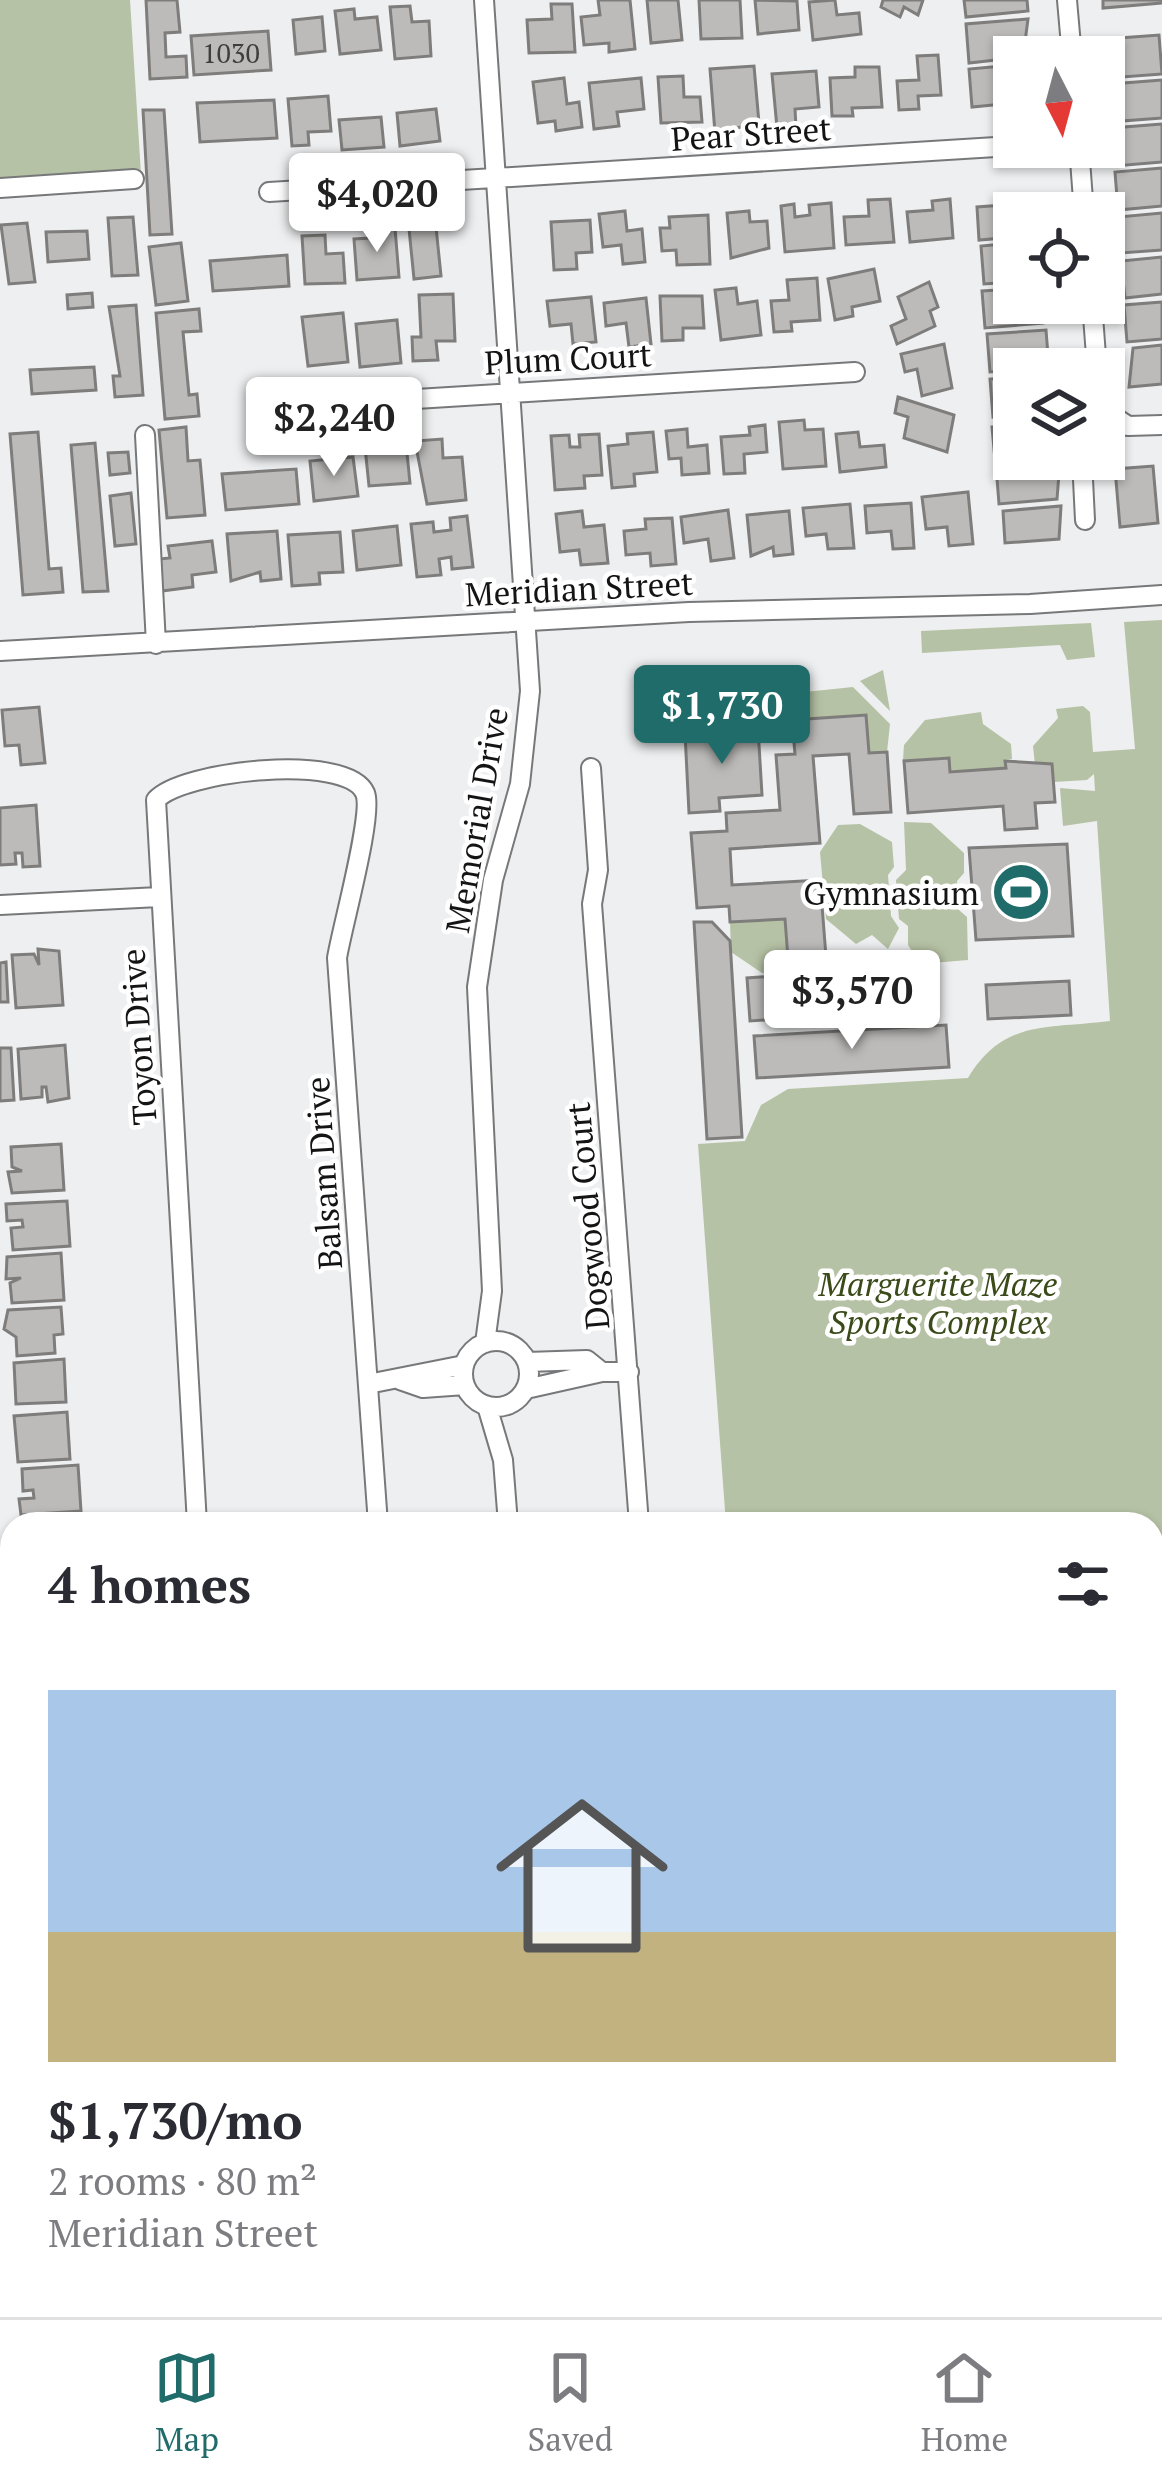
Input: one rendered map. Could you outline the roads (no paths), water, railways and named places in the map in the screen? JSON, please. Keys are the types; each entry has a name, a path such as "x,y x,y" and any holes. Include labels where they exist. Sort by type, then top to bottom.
{"street":[{"name":"Memorial Drive","path":"484,0 529,621 530,691 520,784 494,880 477,987 492,1291"},
{"path":"1067,0 1070,36"},
{"name":"Pear Street","path":"269,192 993,147"},
{"path":"0,188 134,179"},
{"name":"Plum Court","path":"285,407 855,372"},
{"path":"1125,425 1162,424"},
{"path":"145,435 155,644"},
{"path":"1083,480 1085,520"},
{"name":"Meridian Street","path":"0,651 529,621 1162,595"},
{"name":"Dogwood Court","path":"591,768 598,870 592,904 638,1512"},
{"name":"Toyon Drive","path":"196,1512 156,800 189,779 325,769 352,777 366,794 369,821"},
{"name":"Balsam Drive","path":"369,821 351,876 337,958 377,1512"},
{"path":"0,904 159,897"},
{"path":"368,1384 464,1365 485,1343 492,1291"},
{"path":"492,1291 512,1345 526,1362 526,1389"},
{"path":"485,1343 512,1345"},
{"path":"526,1362 587,1360 602,1372"},
{"path":"464,1365 465,1385 487,1406 503,1460"},
{"path":"487,1406 509,1404 526,1389 602,1372 629,1372"},
{"path":"395,1378 423,1388 465,1385"},
{"path":"507,1512 503,1460 509,1404"}],"place":[{"name":"Gymnasium","path":"1021,892"}],"park label":[{"name":"Marguerite Maze Sports Complex","path":"938,1302"}]}
